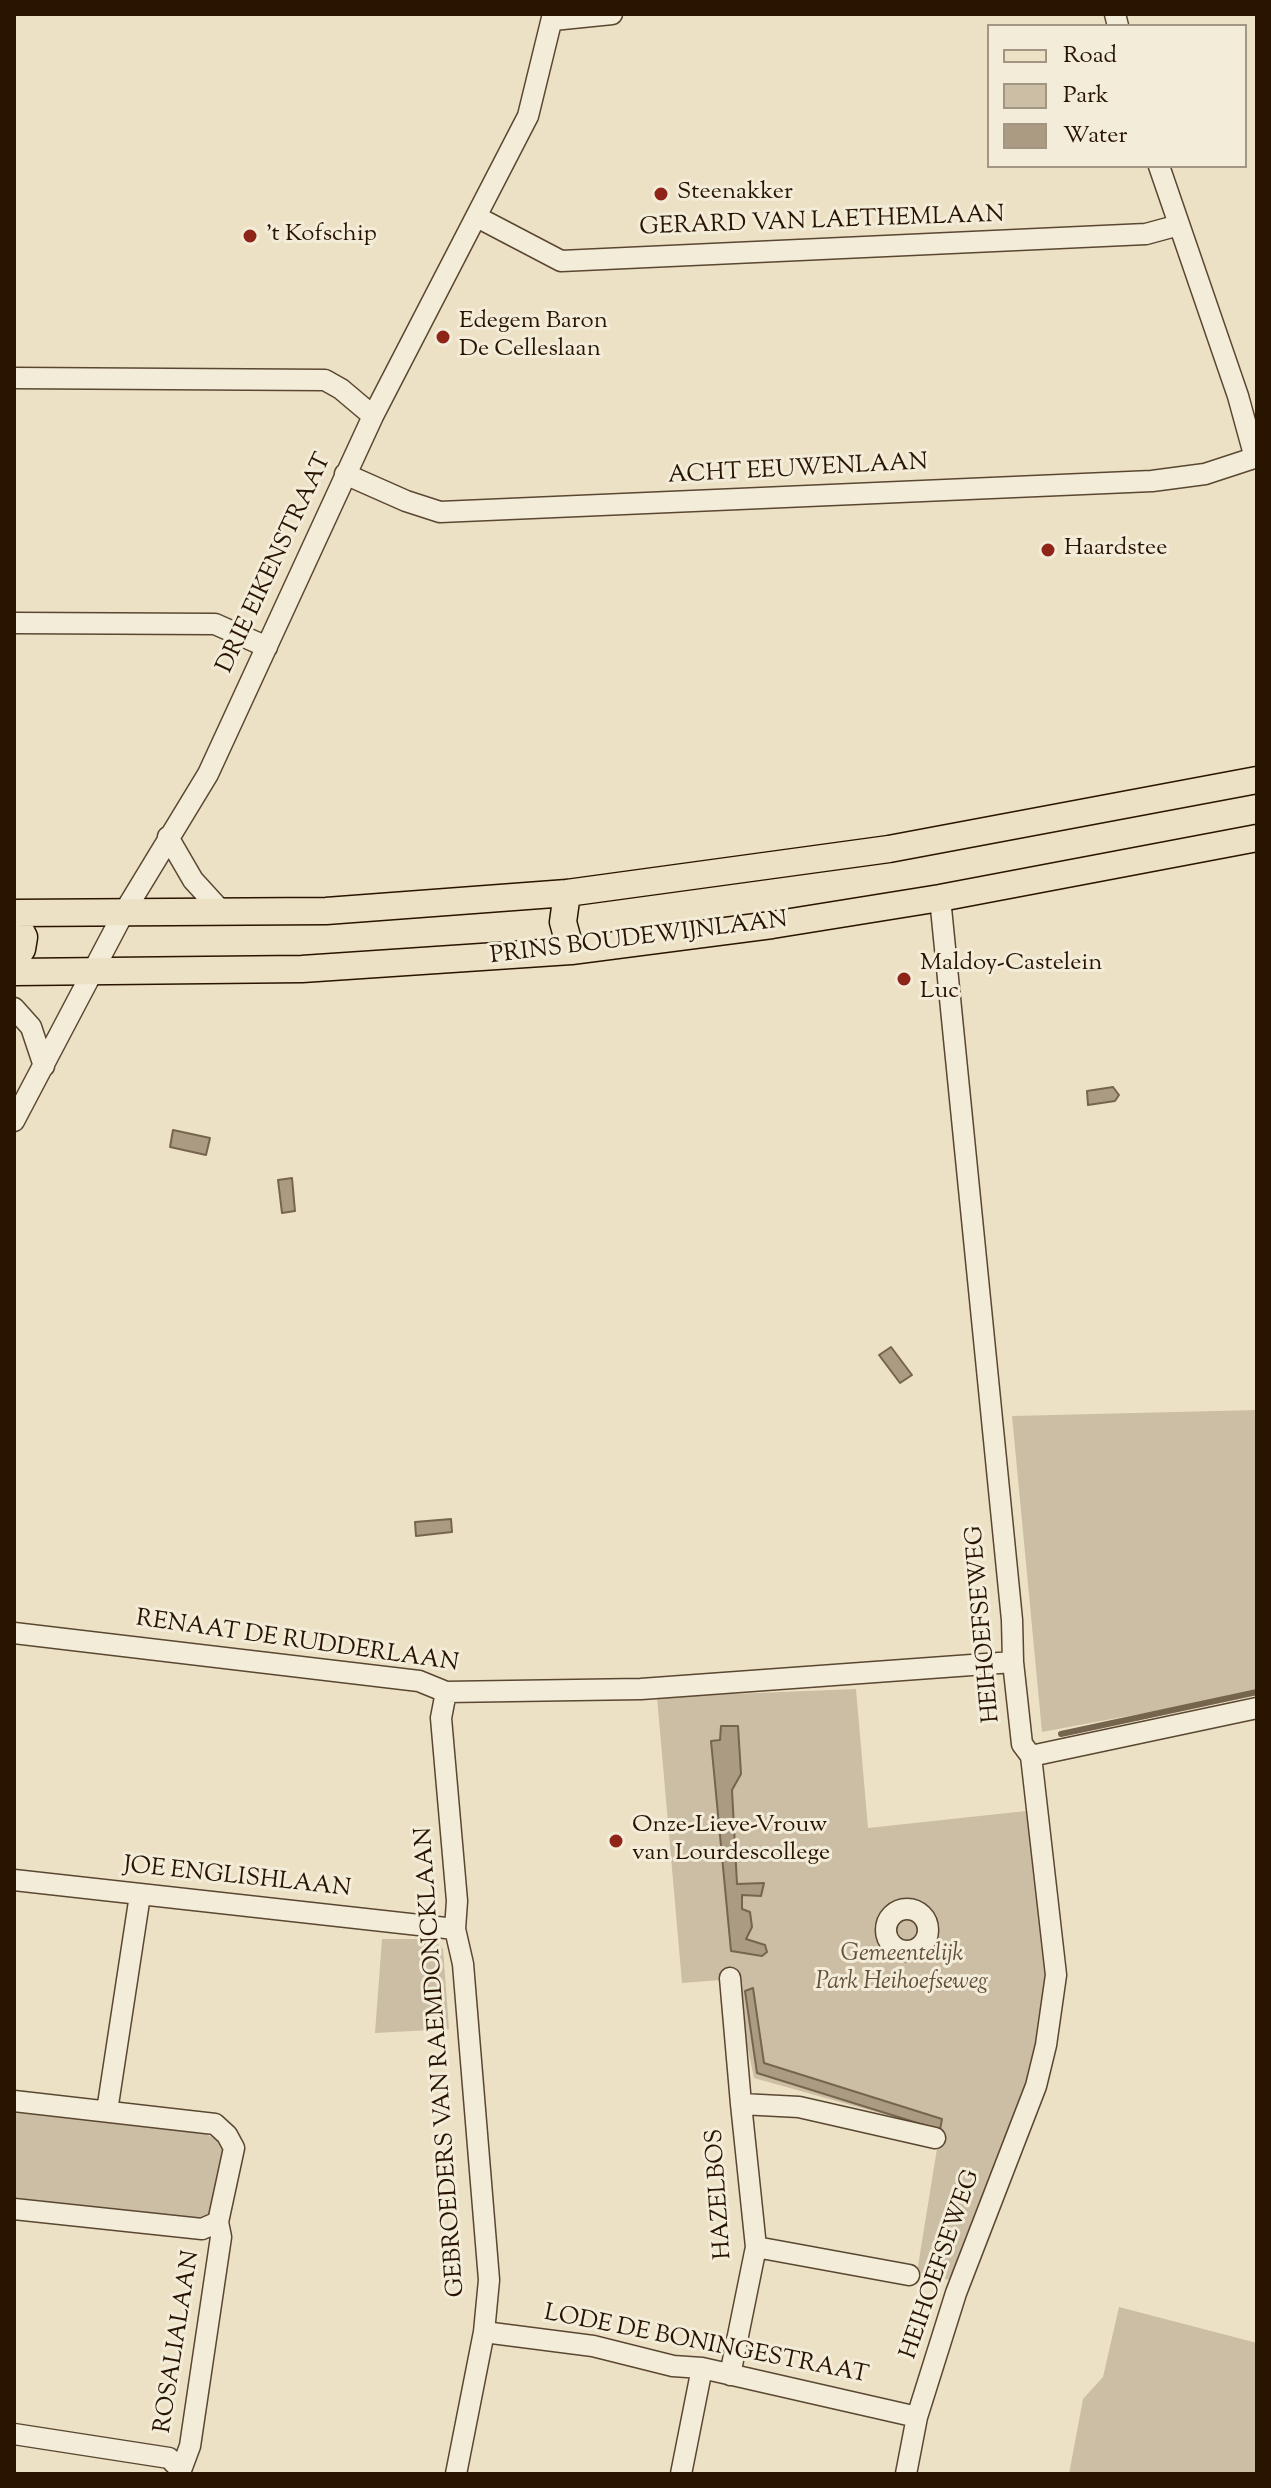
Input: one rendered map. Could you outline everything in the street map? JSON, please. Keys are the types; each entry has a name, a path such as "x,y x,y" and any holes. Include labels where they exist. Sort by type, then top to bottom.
{"main road":[{"path":"14,960 22,949 24,937 14,915 224,914 354,909 567,893 889,849 1257,780"},
{"name":"PRINS BOUDEWIJNLAAN","path":"14,972 302,969 462,961 571,951 772,925 940,898 1257,838"},
{"path":"567,893 563,922 571,951"}],"street":[{"path":"553,17 612,14"},
{"name":"DRIE EIKENSTRAAT","path":"14,1121 123,914 208,774 373,416 528,116 553,17"},
{"path":"1160,168 1256,457"},
{"name":"GERARD VAN LAETHEMLAAN","path":"477,217 561,261 1131,235 1179,225"},
{"path":"14,378 325,380 373,416"},
{"name":"ACHT EEUWENLAAN","path":"345,474 406,501 440,512 1152,481 1205,474 1256,457"},
{"path":"14,623 215,624 267,647"},
{"path":"168,837 193,880 224,914"},
{"name":"HEIHOEFSEWEG","path":"906,2474 917,2417 974,2243 1036,2086 1046,2045 1056,1975 1031,1756 1022,1744 1013,1662 1012,1620 940,898"},
{"path":"14,1008 31,1027 44,1066"},
{"name":"RENAAT DE RUDDERLAAN","path":"14,1633 419,1681 446,1692 669,1688 1013,1662"},
{"name":"GEBROEDERS VAN RAEMDONCKLAAN","path":"446,1692 441,1718 457,1901 455,1929 463,1964 488,2265 484,2332 456,2474"},
{"path":"1031,1756 1257,1708"},
{"name":"JOE ENGLISHLAAN","path":"14,1880 455,1929"},
{"path":"107,2111 140,1895"},
{"name":"HAZELBOS","path":"730,1978 756,2247 730,2375"},
{"name":"ROSALIALAAN","path":"14,2101 215,2124 227,2135 234,2148 218,2222 221,2237 184,2472"},
{"name":"HAZELBOS","path":"741,2104 799,2107 935,2138"},
{"path":"14,2209 202,2229 218,2222"},
{"path":"756,2247 909,2275"},
{"name":"LODE DE BONINGESTRAAT","path":"484,2332 593,2346 673,2366 702,2368 917,2417"},
{"path":"681,2474 702,2368"},
{"name":"ROSALIALAAN","path":"14,2434 169,2458 184,2472"}],"green space":[{"path":"1257,1410 1257,1692 1042,1732 1012,1416"},
{"name":"Gemeentelijk Park Heihoefseweg","path":"856,1689 868,1828 1026,1811 1049,1976 1043,2041 957,2282 917,2272 940,2130 754,2078 733,1979 682,1983 657,1697"},
{"path":"382,1939 433,1939 443,1949 449,2029 375,2033"},
{"path":"14,2108 195,2129 214,2138 226,2150 215,2212 205,2221 14,2203"},
{"path":"1119,2307 1257,2343 1257,2474 1069,2474 1083,2399 1103,2377"}],"water":[{"path":"1113,1087 1119,1095 1115,1101 1088,1105 1087,1091"},
{"path":"173,1130 210,1138 206,1155 170,1147"},
{"path":"292,1178 295,1211 282,1213 278,1180"},
{"path":"891,1347 912,1375 900,1383 879,1355"},
{"path":"451,1519 452,1532 416,1536 415,1522"},
{"path":"721,1726 738,1726 741,1774 732,1790 737,1884 764,1883 761,1896 742,1895 742,1909 750,1912 752,1927 746,1939 765,1945 767,1952 762,1956 731,1951 711,1741 720,1740"},
{"path":"753,1988 764,2063 942,2119 940,2130 757,2073 745,1991"}],"waterway":[{"path":"1061,1734 1257,1692"}],"place":[{"name":"Steenakker","path":"661,194"},
{"name":"'t Kofschip","path":"250,236"},
{"name":"Edegem Baron De Celleslaan","path":"443,337"},
{"name":"Haardstee","path":"1048,550"},
{"name":"Maldoy-Castelein Luc","path":"904,979"},
{"name":"Onze-Lieve-Vrouw van Lourdescollege","path":"616,1841"}]}
